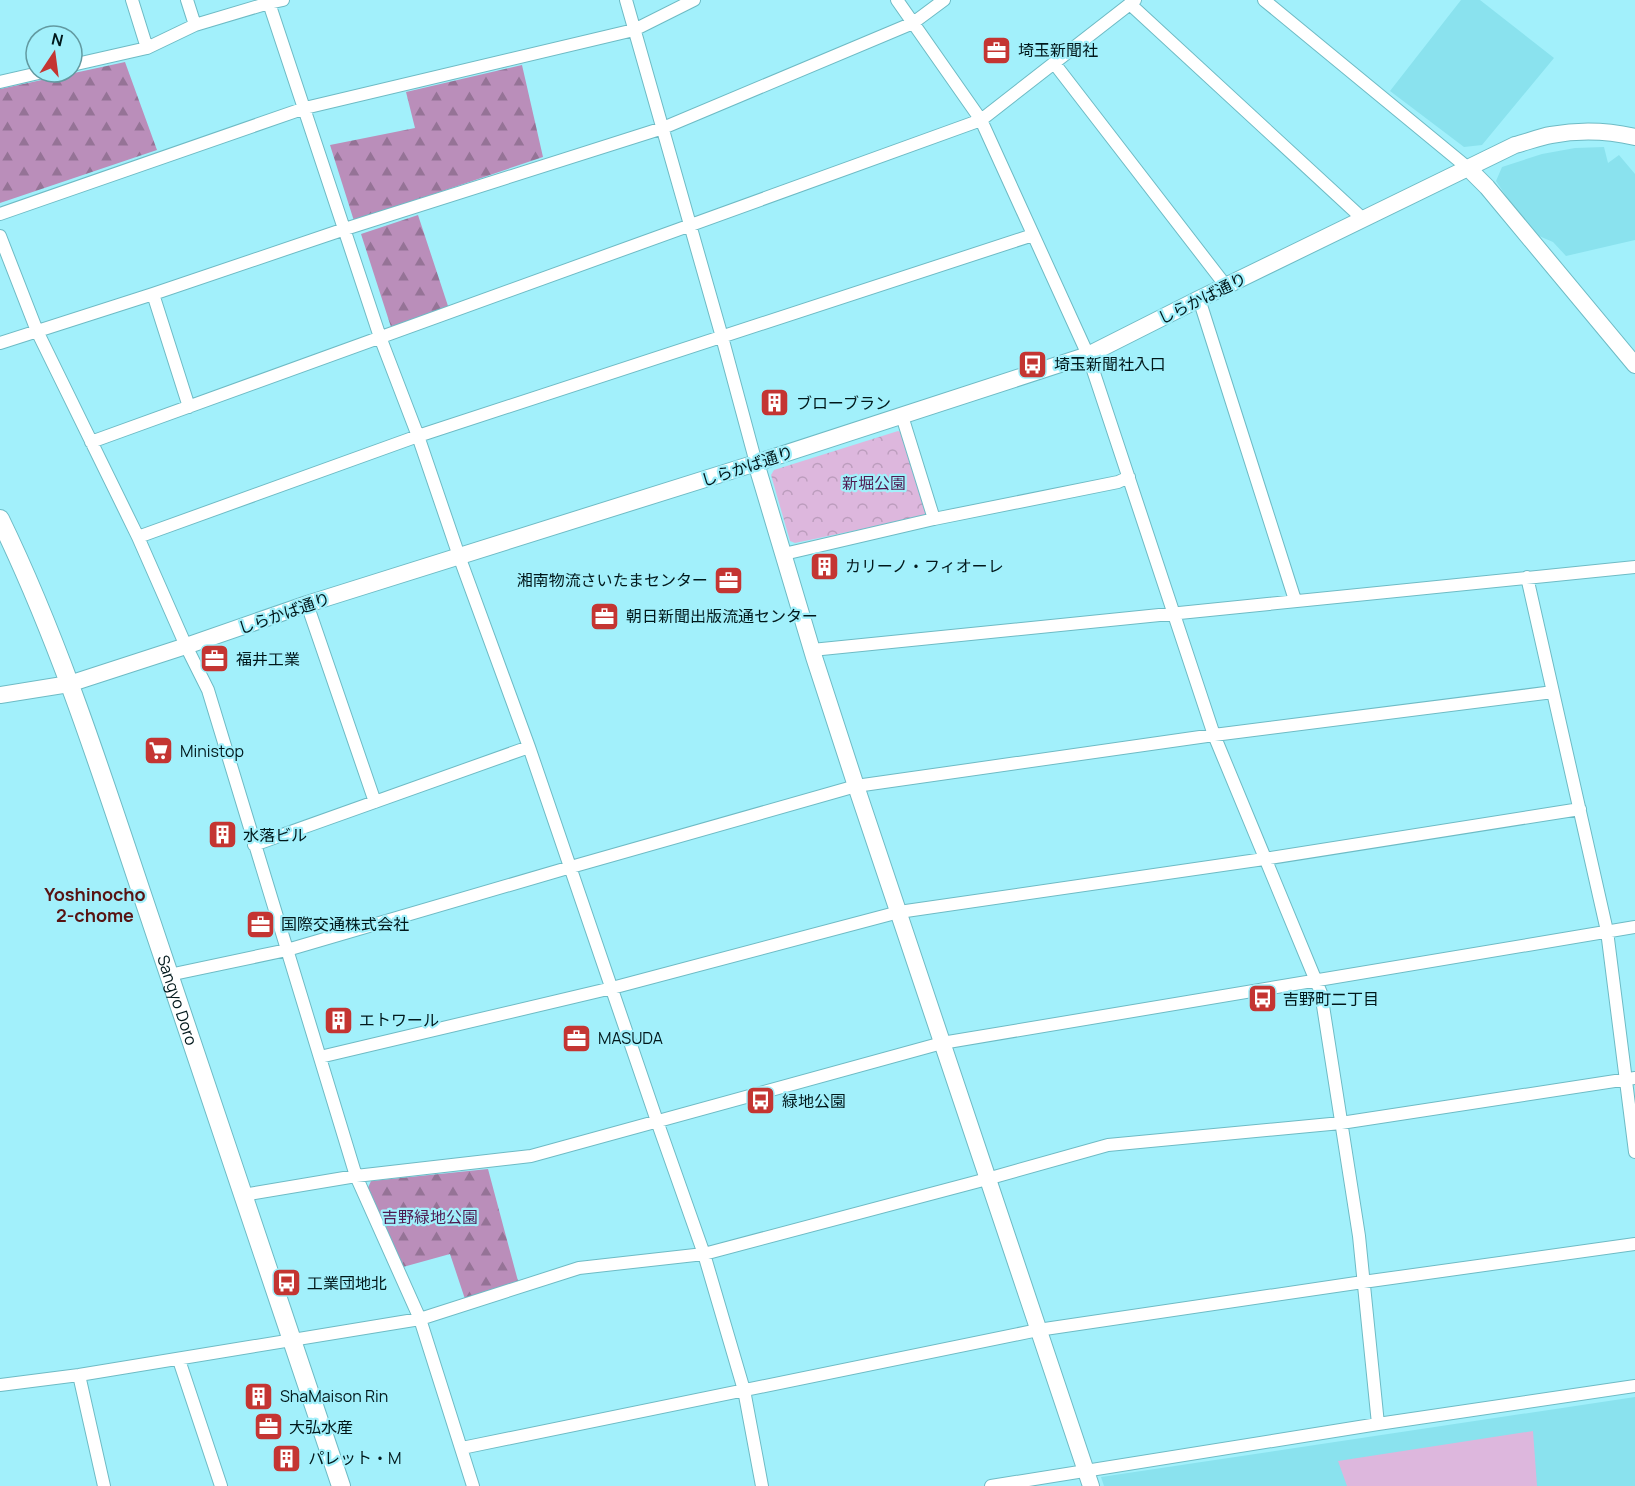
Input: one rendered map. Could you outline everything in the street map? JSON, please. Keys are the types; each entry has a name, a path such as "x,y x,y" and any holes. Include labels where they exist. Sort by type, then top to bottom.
{"main road":[{"name":"Sangyo Doro","path":"0,519 69,684 341,1486"}],"street":[{"path":"132,0 147,48"},
{"path":"187,0 195,25"},
{"path":"84,62 147,48 195,25 283,0"},
{"path":"626,0 756,463 812,650 1088,1478"},
{"path":"0,214 305,108 634,30 694,0"},
{"path":"897,0 981,120 1088,355 1214,735 1321,993 1359,1236 1378,1424"},
{"path":"0,343 345,229 663,128 913,23 944,0"},
{"path":"1264,0 1468,168 1487,187 1635,365"},
{"path":"92,442 981,120 1132,2 1363,219"},
{"path":"269,3 380,337 418,436 529,747 704,1254 744,1390 762,1486"},
{"path":"1054,63 1226,286"},
{"path":"0,82 24,76"},
{"name":"しらかば通り","path":"0,695 69,684 307,604 756,463 1088,355 1198,299 1515,146 1551,135 1597,132 1635,137"},
{"path":"138,537 418,436 1033,234"},
{"path":"0,236 37,331 138,537 207,690 356,1176 420,1319 473,1486"},
{"path":"153,294 189,407"},
{"path":"1198,299 1295,600"},
{"path":"902,416 934,519"},
{"path":"784,554 934,519 1118,482 1130,477"},
{"path":"812,650 1635,567"},
{"path":"1527,577 1607,931 1631,1078 1635,1152"},
{"path":"307,604 375,802"},
{"path":"169,975 287,950 856,786 1214,735 1553,692"},
{"path":"254,845 529,747"},
{"path":"320,1057 612,988 899,912 1264,859 1580,809"},
{"path":"243,1196 356,1176 531,1156 942,1043 1635,927"},
{"path":"0,1385 79,1376 420,1319 579,1268 704,1254 1108,1145 1341,1123 1631,1078"},
{"path":"462,1448 1038,1330 1635,1244"},
{"path":"179,1359 221,1486"},
{"path":"79,1376 104,1486"},
{"path":"991,1486 1088,1478 1378,1424 1635,1386"}],"shaded area":[{"path":"1461,0 1480,0 1554,58 1482,145 1464,147 1390,91"},
{"path":"1604,147 1608,163 1619,155 1635,174 1635,240 1566,256 1553,242 1539,236 1516,211 1496,181 1502,167 1542,154 1575,148"},
{"path":"1635,1397 1635,1486 1104,1486 1101,1477"}],"green space":[{"path":"125,62 157,150 0,203 0,89 24,84 84,84 84,71"},
{"path":"522,65 543,157 354,221 330,145 415,128 406,92"},
{"path":"418,215 449,309 391,327 361,234"},
{"name":"新堀公園","path":"898,431 903,433 927,509 924,516 795,543 790,541 771,475 774,470"},
{"name":"吉野緑地公園","path":"488,1169 518,1281 465,1299 450,1254 403,1267 367,1190 371,1181"},
{"path":"1533,1431 1537,1486 1347,1486 1338,1461"}],"place":[{"name":"埼玉新聞社","path":"997,50"},
{"name":"埼玉新聞社入口","path":"1033,364"},
{"name":"ブローブラン","path":"775,403"},
{"name":"カリーノ・フィオーレ","path":"824,566"},
{"name":"湘南物流さいたまセンター","path":"729,580"},
{"name":"朝日新聞出版流通センター","path":"605,616"},
{"name":"福井工業","path":"215,659"},
{"name":"Ministop","path":"159,751"},
{"name":"水落ビル","path":"222,835"},
{"name":"国際交通株式会社","path":"260,924"},
{"name":"吉野町二丁目","path":"1262,999"},
{"name":"エトワール","path":"338,1020"},
{"name":"MASUDA","path":"577,1038"},
{"name":"緑地公園","path":"761,1101"},
{"name":"工業団地北","path":"286,1283"},
{"name":"ShaMaison Rin","path":"259,1396"},
{"name":"大弘水産","path":"268,1427"},
{"name":"パレット・M","path":"287,1458"}],"district":[{"name":"Yoshinocho 2-chome","path":"95,905"}]}
